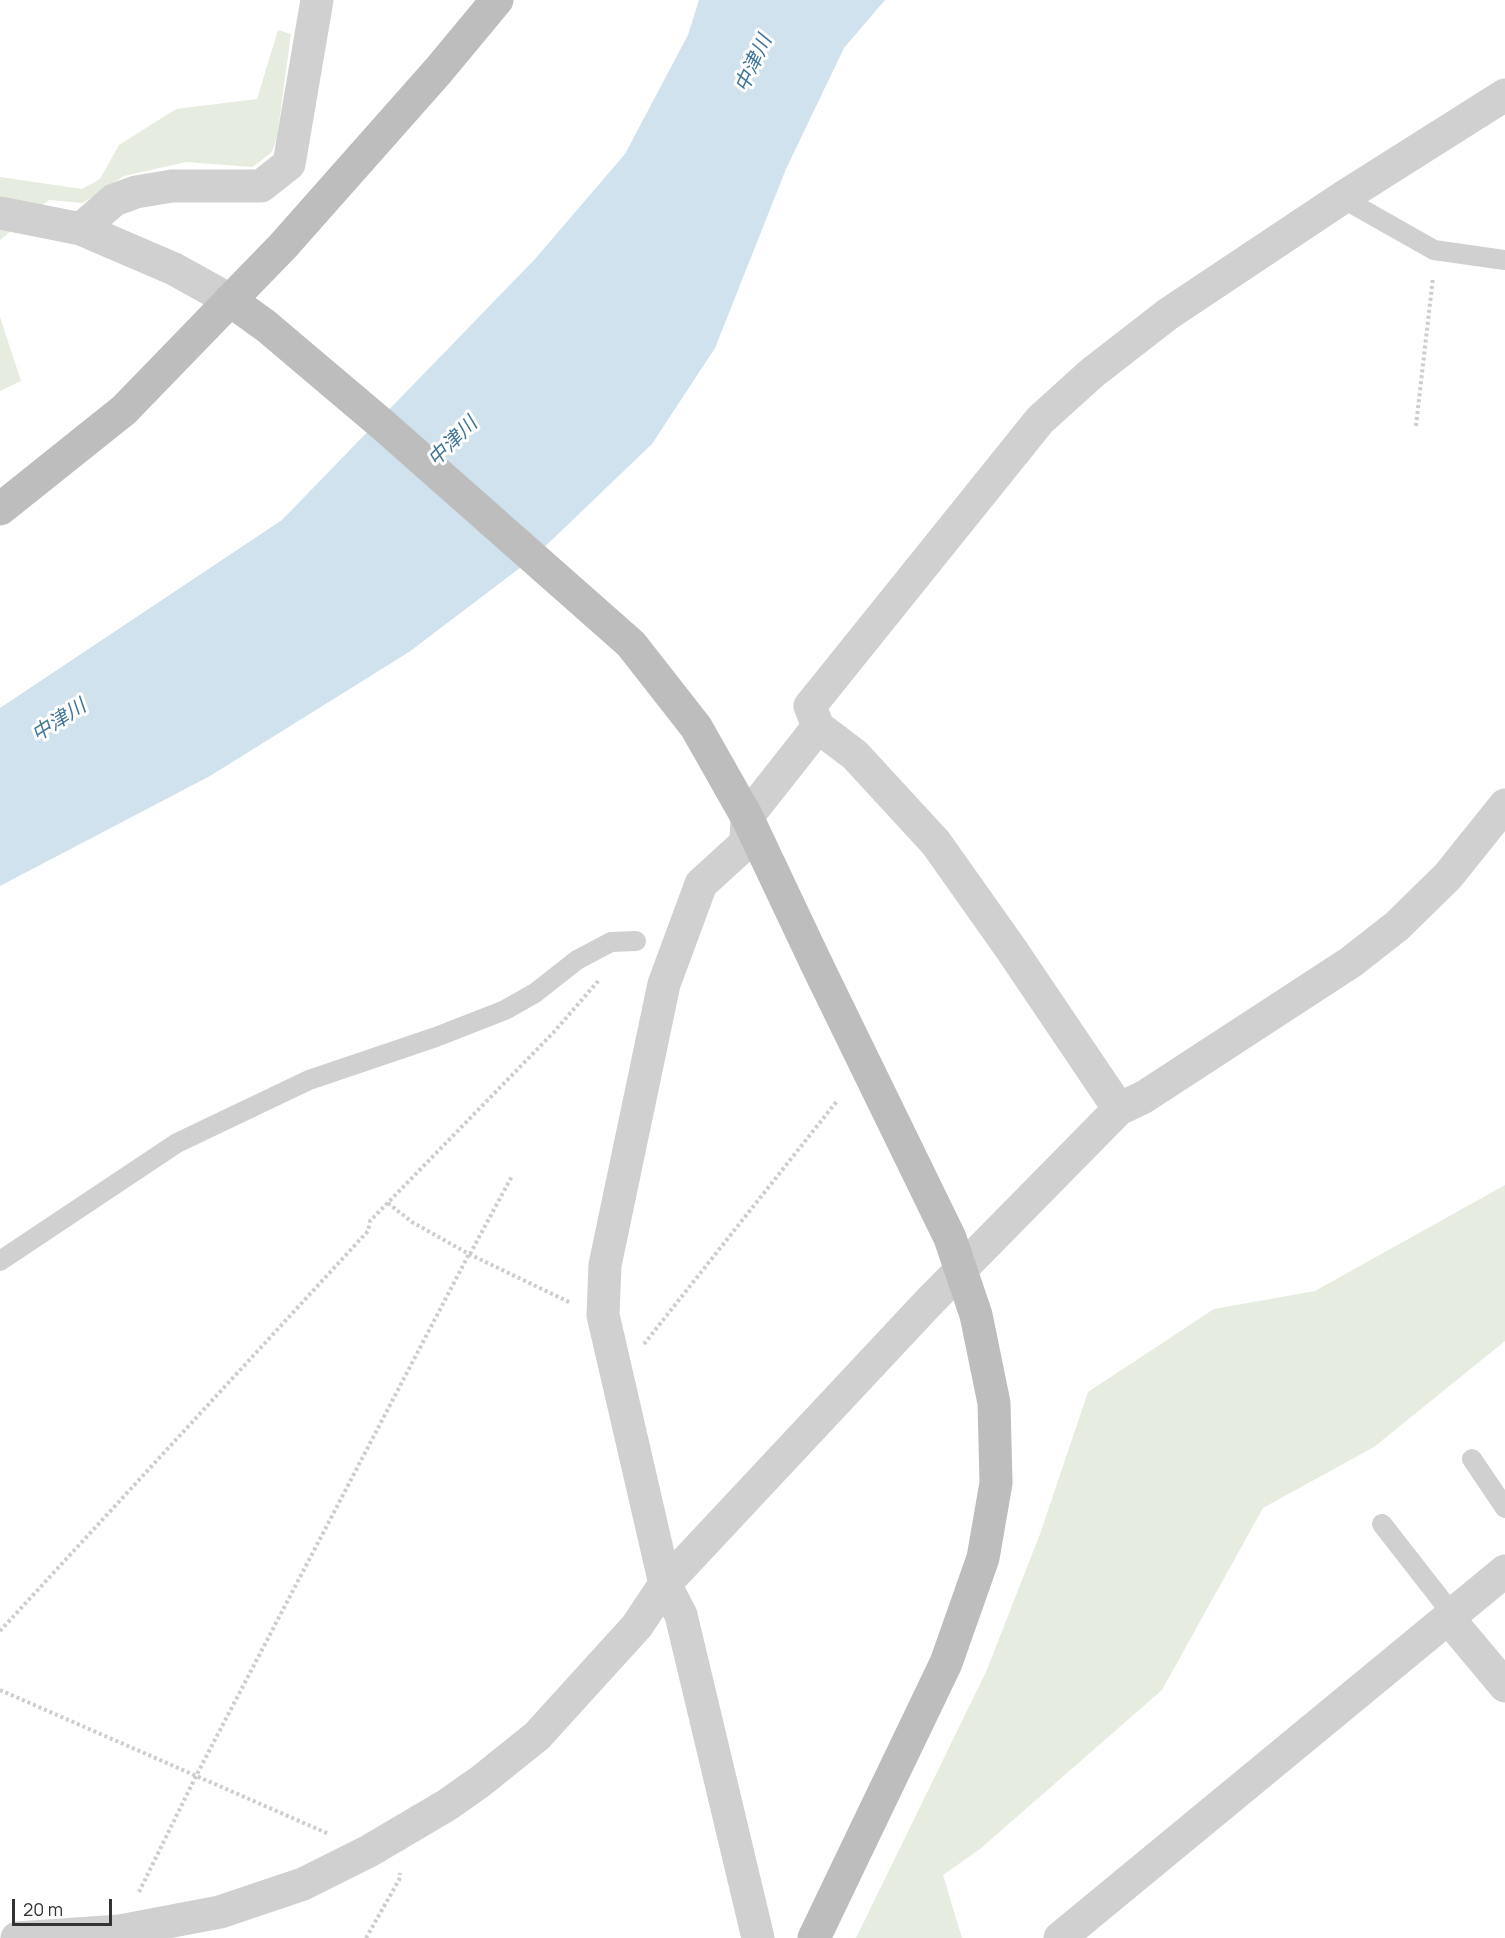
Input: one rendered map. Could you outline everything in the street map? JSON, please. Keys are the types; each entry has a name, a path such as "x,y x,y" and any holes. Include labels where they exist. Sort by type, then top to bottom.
{"street":[{"path":"81,229 114,200 136,192 172,186 261,186 289,164 317,0"},
{"path":"0,509 124,410 283,246 438,71 497,0"},
{"path":"1119,1109 936,843 855,756 818,727 810,706 1040,420 1092,373 1167,314 1342,198 1505,95"},
{"path":"0,213 81,229 174,269 230,300 266,326 631,644 696,727 747,817 950,1238 976,1315 994,1403 996,1483 983,1558 946,1664 814,1938"},
{"path":"758,1938 681,1615 665,1584 615,1369 603,1315 605,1265 664,984 701,884 746,843 747,817 818,727"},
{"path":"17,1938 120,1930 220,1912 303,1884 382,1844 447,1805 537,1736 637,1626 665,1584 929,1302 1119,1109 1154,1091 1360,955 1397,926 1448,876 1505,805"},
{"path":"1060,1938 1505,1571"},
{"path":"1451,1617 1505,1686"}],"lane":[{"path":"1342,198 1434,250 1505,260"},
{"path":"0,1261 177,1143 309,1080 436,1038 505,1010 535,993 577,960 611,942 636,941"},
{"path":"1472,1459 1505,1508"},
{"path":"1391,1527 1451,1617"}],"path":[{"path":"1416,426 1434,250"},
{"path":"0,1632 368,1231 370,1221 553,1033 636,941"},
{"path":"615,1369 627,1365 837,1101"},
{"path":"120,1930 196,1776 512,1176"},
{"path":"388,1203 412,1222 470,1254 594,1314 603,1315"},
{"path":"0,1690 196,1776 382,1844 400,1859 399,1880 366,1938"}],"shaded area":[{"path":"278,30 291,34 277,137 272,152 253,167 186,162 124,176 83,203 49,200 0,240 0,177 82,189 100,179 119,145 176,109 257,99"},
{"path":"0,317 21,381 0,391"},
{"path":"1505,1185 1505,1341 1374,1447 1263,1508 1162,1690 980,1849 943,1875 962,1938 856,1938 986,1672 1040,1534 1088,1392 1214,1309 1315,1291"}],"water":[{"name":"中津川","path":"699,0 885,0 844,48 786,169 715,348 652,444 533,558 409,652 210,776 0,886 0,708 282,520 535,259 625,154 688,35"}]}
